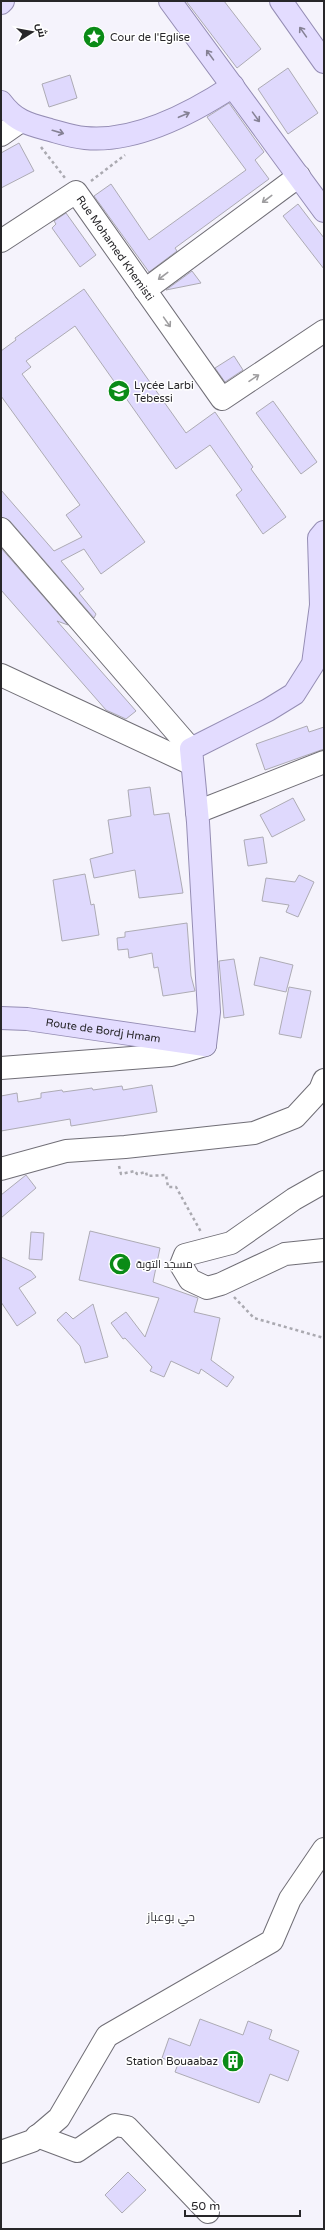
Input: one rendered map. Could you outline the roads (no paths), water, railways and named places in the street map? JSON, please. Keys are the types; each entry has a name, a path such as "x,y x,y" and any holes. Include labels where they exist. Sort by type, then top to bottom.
{"main road":[{"path":"170,1 324,211"},
{"path":"281,1 324,62"},
{"path":"1,102 20,121 86,138 115,137 156,127 200,107 233,86"},
{"path":"205,1045 209,1012 197,812 192,757 294,694 318,657 321,605 319,538 324,532"},
{"name":"Route de Bordj Hmam","path":"1,1018 27,1019 205,1045"}],"street":[{"path":"1,135 20,121"},
{"path":"145,290 298,176"},
{"name":"Rue Mohamed Khemisti","path":"1,241 76,192 222,400 324,331"},
{"path":"1,529 192,757"},
{"path":"1,675 192,757"},
{"path":"197,812 324,762"},
{"path":"1,1068 171,1055 205,1045"},
{"path":"1,1169 66,1151 115,1148 254,1133 295,1117 320,1090 324,1080"},
{"path":"324,1182 294,1199 231,1243 185,1256 181,1265 190,1280 207,1288 221,1284 285,1254 324,1250"},
{"path":"1,2152 32,2141 59,2118 107,2036 272,1940 290,1900 324,1849"},
{"path":"37,2136 77,2151 115,2125 127,2127 208,2212"}],"place":[{"name":"Cour de l'Eglise","path":"94,37"},
{"name":"Lycée Larbi Tebessi","path":"119,391"},
{"name":"مسجد التوبة","path":"120,1264"},
{"name":"Station Bouaabaz","path":"233,2061"}],"district":[{"name":"حي بوعباز","path":"171,1917"}]}
